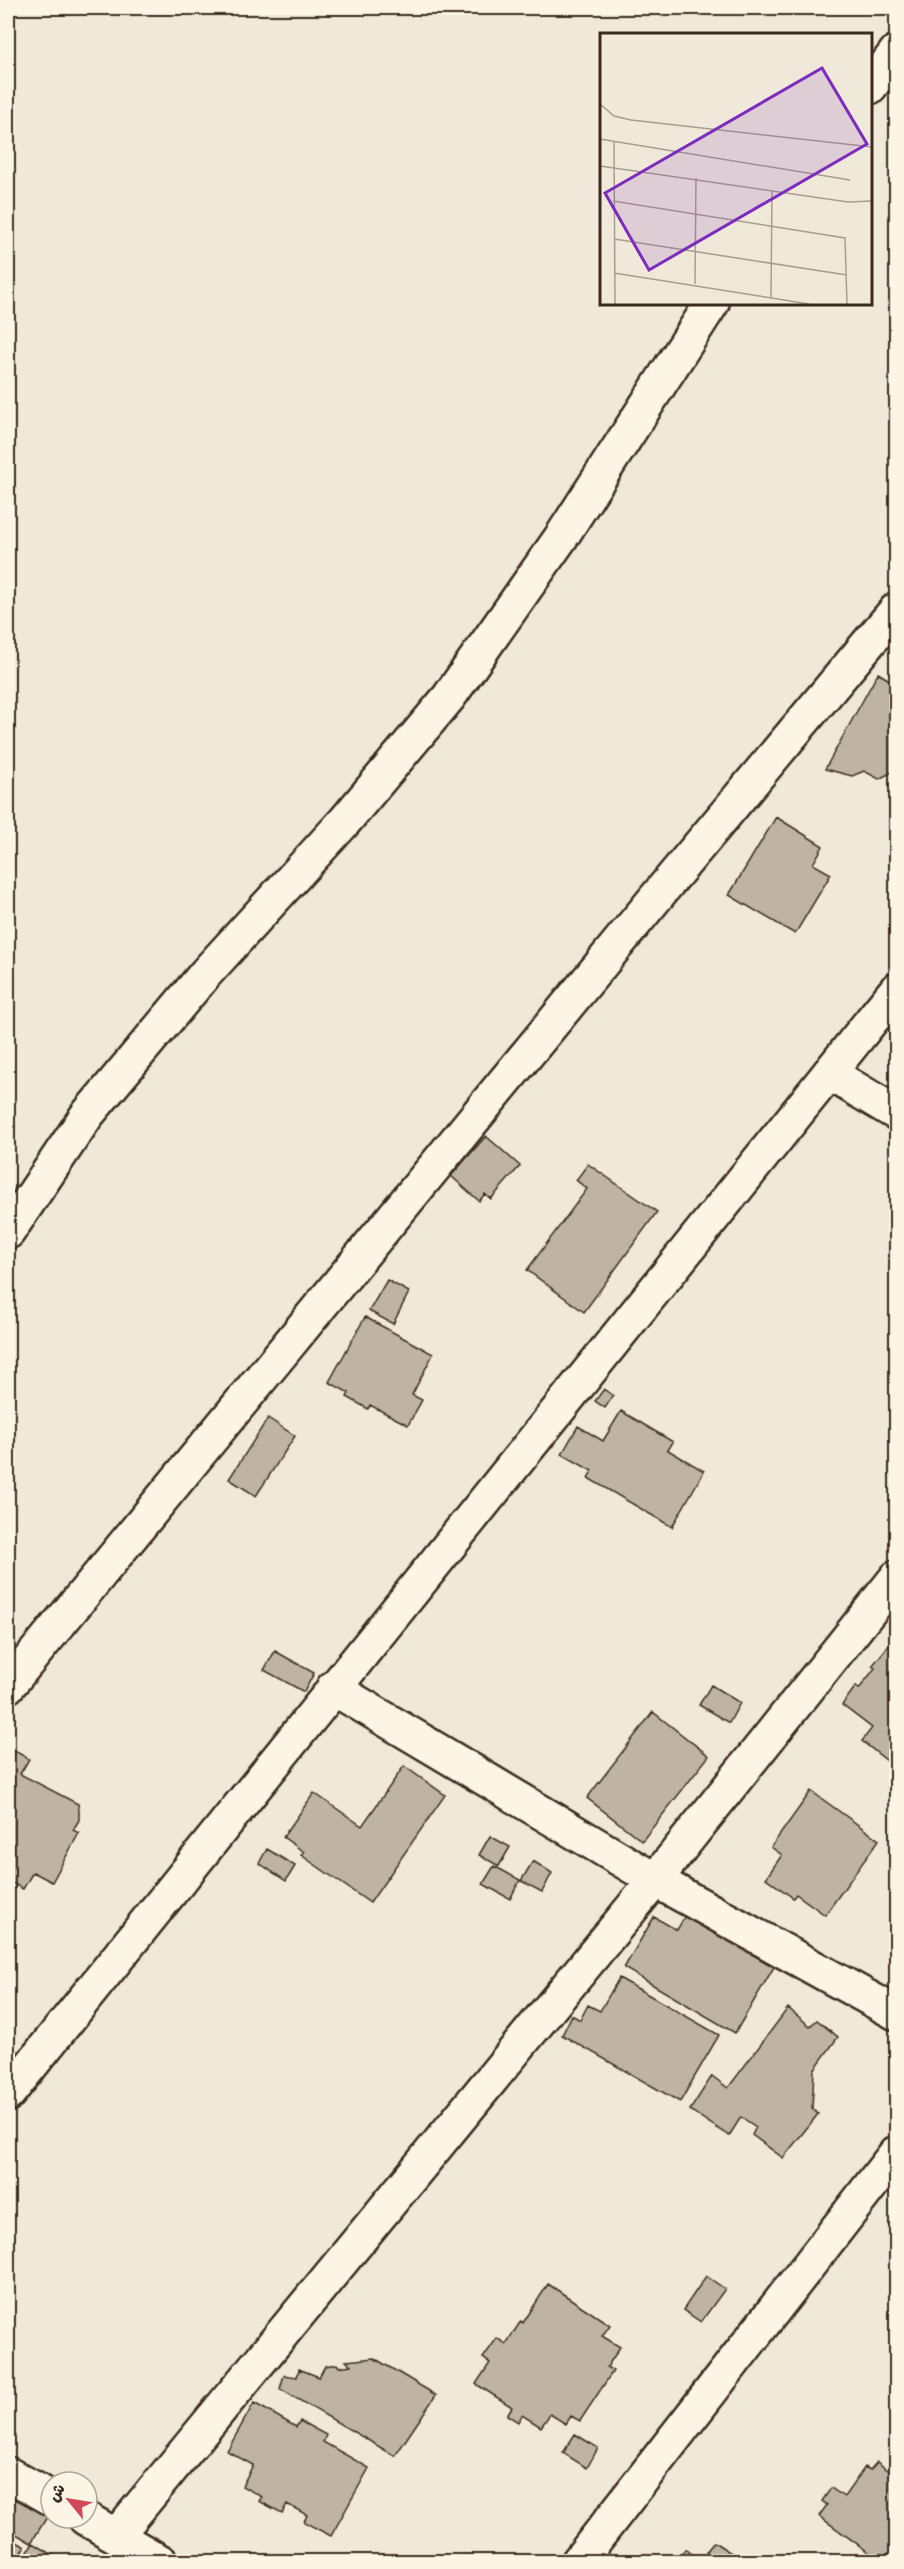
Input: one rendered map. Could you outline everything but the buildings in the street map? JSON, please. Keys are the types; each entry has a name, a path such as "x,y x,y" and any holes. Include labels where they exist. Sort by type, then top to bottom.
{"street":[{"path":"871,86 897,52"},
{"path":"8,1232 87,1115 206,973 345,821 449,698 562,536 711,304"},
{"path":"8,1686 652,902 897,610"},
{"path":"8,2094 897,990"},
{"path":"829,1073 897,1113"},
{"path":"116,2536 655,1880 897,1578"},
{"path":"333,1688 655,1880 897,2013"},
{"path":"578,2562 897,2153"},
{"path":"8,2474 39,2492"},
{"path":"99,2526 161,2562"}]}
